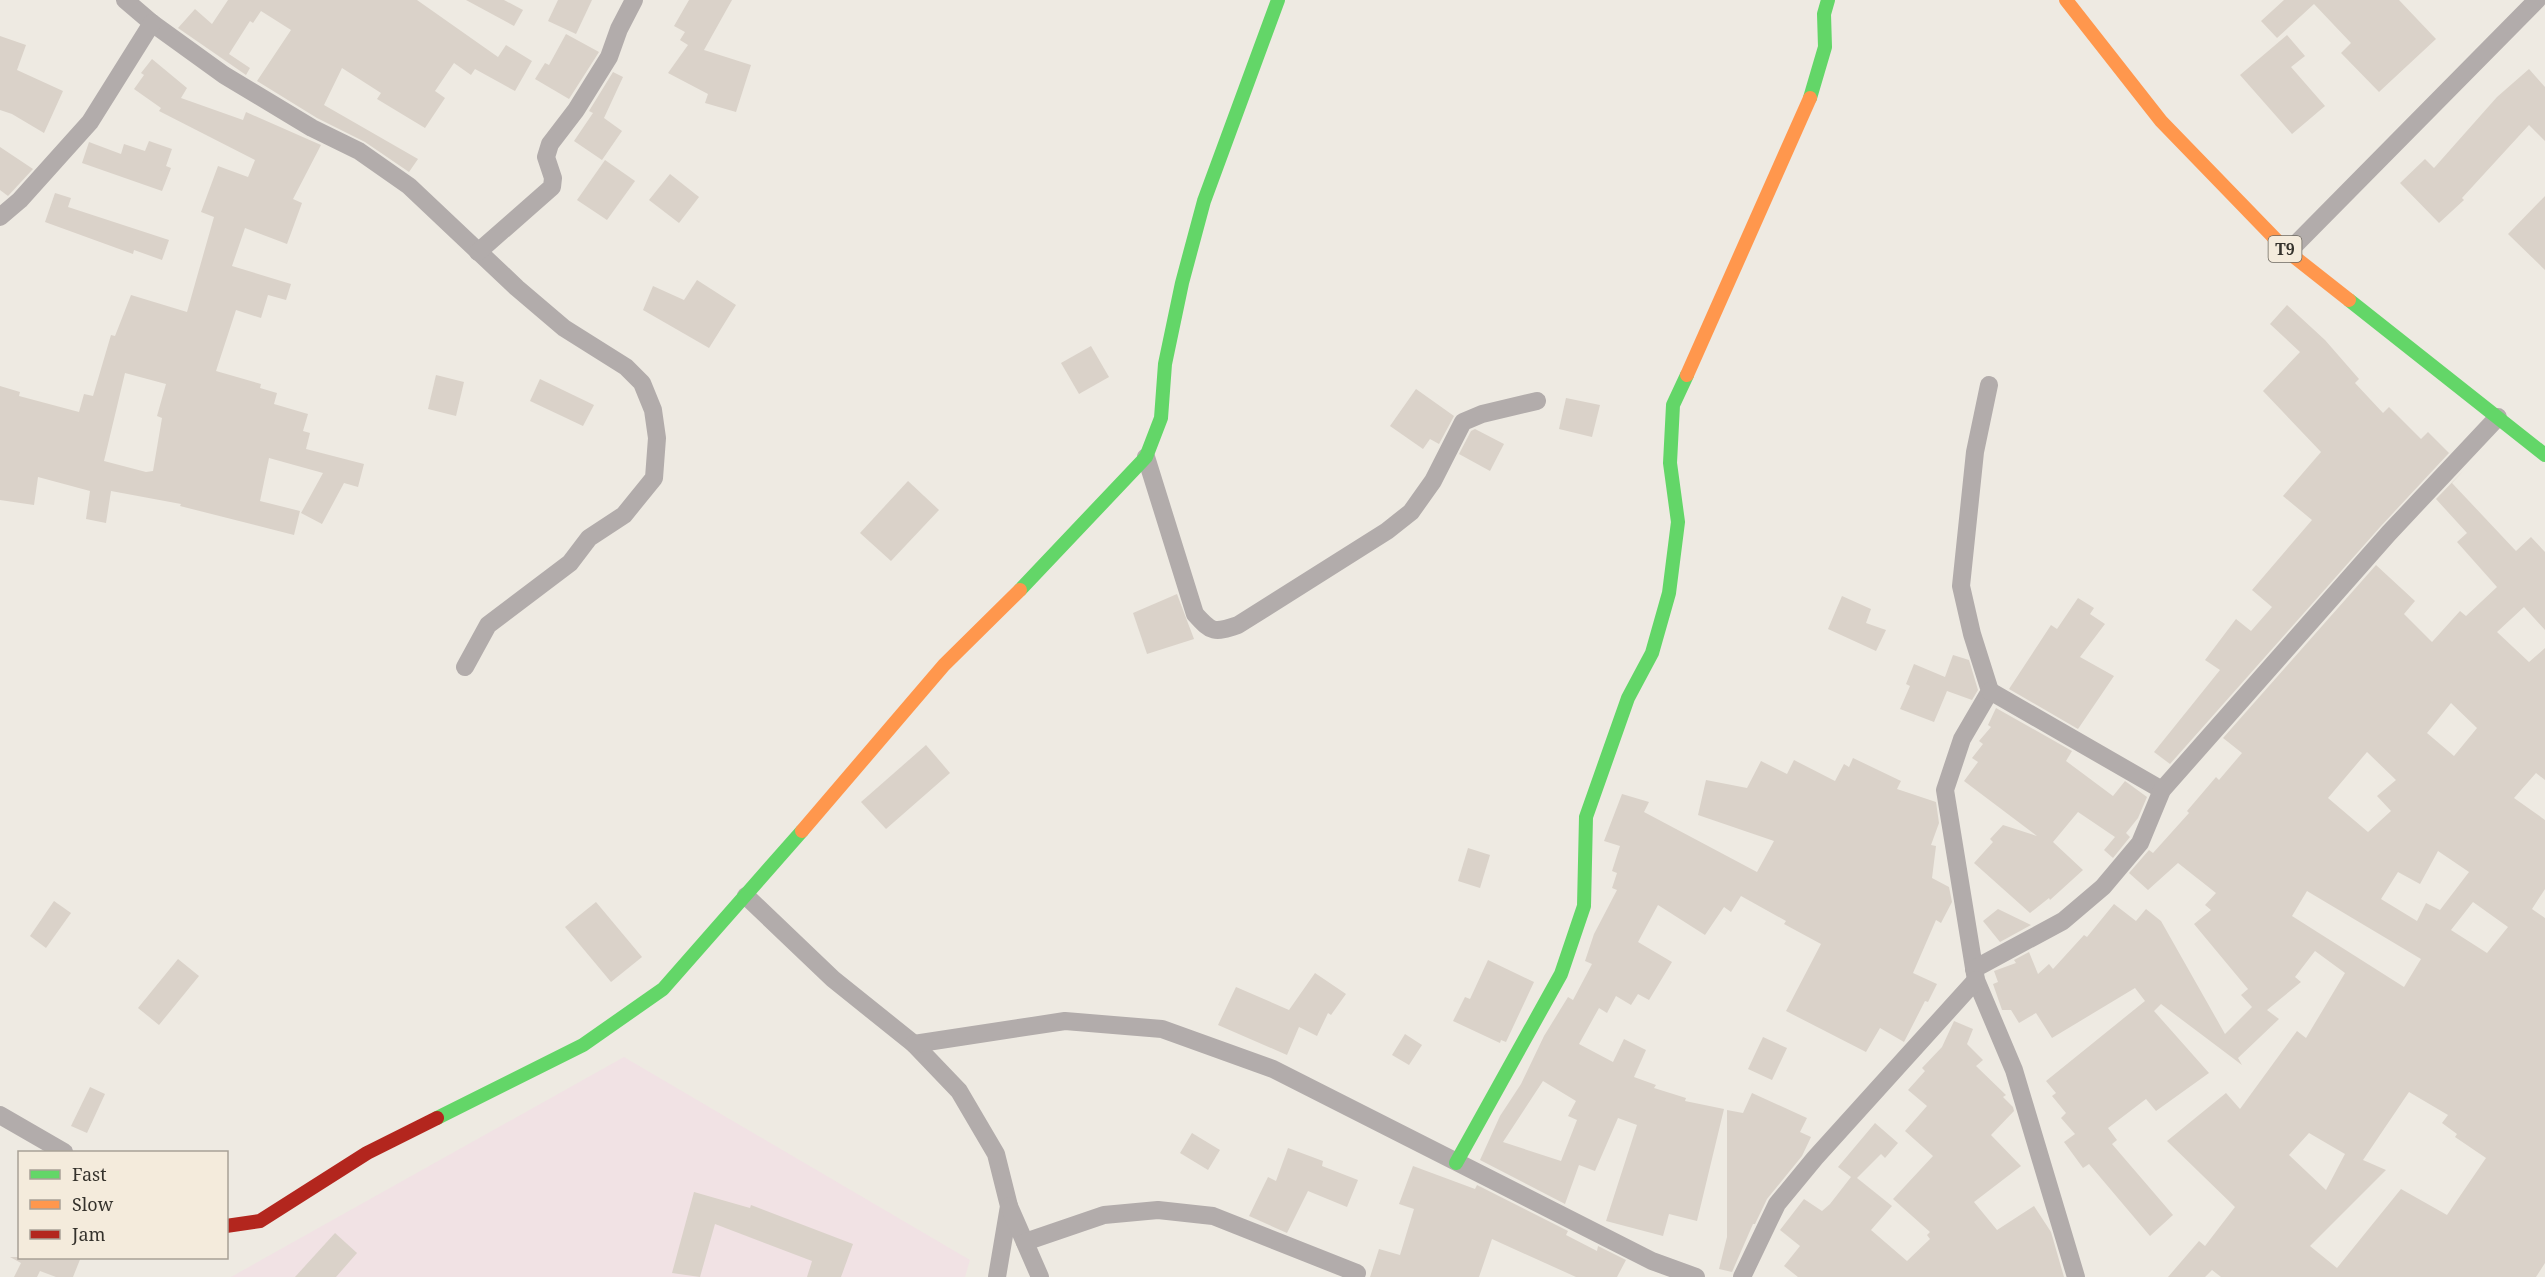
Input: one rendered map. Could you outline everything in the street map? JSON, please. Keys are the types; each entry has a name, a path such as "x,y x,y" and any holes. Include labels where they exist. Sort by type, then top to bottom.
{"main road":[{"path":"228,1226 260,1221 367,1153 583,1045 663,989 944,665 1057,554 1146,457 1161,418 1166,364 1175,318 1204,201 1278,0"},
{"path":"1456,1163 1561,975 1584,906 1586,817 1628,698 1652,653 1670,593 1678,522 1670,463 1673,405 1814,90 1825,47 1824,14 1828,0"},
{"name":"T9","path":"2066,0 2161,121 2288,252 2545,455"}],"street":[{"path":"125,0 152,23 224,75 312,128 359,152 409,186 478,252 564,328 626,367 642,383 653,410 657,438 654,477 645,492 624,515 589,538 570,563 488,625 465,668"},
{"path":"478,252 552,187 553,178 546,158 550,144 576,110 609,57 619,29 634,0"},
{"path":"2288,252 2537,0"},
{"path":"0,218 20,200 90,122 152,23"},
{"path":"1989,385 1975,452 1961,586 1972,634 1990,691 2162,790"},
{"path":"1146,457 1195,614 1208,629 1218,632 1238,625 1387,531 1411,512 1433,482 1463,422 1482,414 1537,401"},
{"path":"1742,1277 1777,1204 1975,974 2063,921 2103,887 2140,843 2162,790 2381,542 2498,417"},
{"path":"1990,691 1962,739 1945,790 1975,974 2013,1070 2076,1277"},
{"path":"746,896 832,979 914,1044 959,1091 996,1154 1010,1206 1040,1277"},
{"path":"914,1044 1065,1021 1162,1029 1273,1069 1652,1261 1696,1277"},
{"path":"0,1115 62,1151"},
{"path":"997,1277 1010,1206"},
{"path":"1025,1242 1104,1215 1158,1210 1214,1216 1357,1273"}],"shaded area":[{"path":"624,1057 970,1260 965,1277 231,1277"}],"building":[{"path":"228,0 417,0 498,57 506,45 532,61 515,91 475,69 471,75 454,63 435,91 445,98 425,128 377,99 381,93 342,68 324,105 418,159 409,172 365,142 317,118 257,81 291,30 261,11 253,23 250,21 229,54 250,68 246,75 178,28 195,9 212,24"},
{"path":"466,0 504,0 523,10 514,26"},
{"path":"558,0 592,0 576,34 548,21"},
{"path":"689,0 732,0 704,50 751,65 736,112 705,103 708,94 668,73 688,45 680,40 685,32 674,26"},
{"path":"2284,0 2399,0 2436,39 2379,92 2341,53 2351,43 2314,4 2277,38 2261,21"},
{"path":"566,34 599,52 569,99 535,79 545,63 549,65"},
{"path":"2287,35 2305,56 2291,67 2325,106 2292,134 2240,75"},
{"path":"0,36 26,45 17,70 63,91 44,133 12,114 0,110"},
{"path":"152,59 187,88 181,98 243,120 246,112 321,145 293,199 302,203 287,244 245,228 232,266 291,284 286,300 268,295 261,318 236,310 216,371 261,384 260,388 277,393 274,404 308,414 303,431 310,433 306,449 364,464 358,487 344,483 322,524 301,513 323,473 269,458 260,501 300,511 294,535 180,506 181,504 111,491 106,523 86,519 90,491 38,477 34,505 0,500 0,386 20,392 19,396 79,412 84,394 93,396 111,335 115,336 131,295 187,312 214,217 201,212 218,166 248,177 255,160 159,111 161,108 134,89 144,75 141,73","holes":["125,373 166,384 157,416 162,418 153,471 146,472 104,461"]},
{"path":"2529,69 2545,87 2545,141 2529,125 2462,198 2464,200 2439,223 2400,183 2425,159 2434,168 2497,97"},
{"path":"613,72 623,77 604,118 622,131 602,160 574,141 593,113 589,111"},
{"path":"149,141 172,149 166,166 171,168 162,191 82,163 89,142 121,154 124,144 145,151"},
{"path":"0,147 33,169 8,196 0,190"},
{"path":"605,160 635,181 607,220 577,200"},
{"path":"670,174 699,197 679,223 649,200"},
{"path":"55,193 71,198 68,207 169,240 162,260 134,250 133,254 45,222"},
{"path":"2545,196 2545,270 2508,234"},
{"path":"697,280 736,305 709,348 643,310 653,286 684,300"},
{"path":"2287,305 2325,340 2359,379 2355,383 2383,413 2389,407 2421,439 2428,432 2449,453 2381,526 2170,764 2154,752 2220,670 2205,660 2236,619 2251,631 2272,607 2252,590 2312,520 2283,496 2321,452 2263,391 2300,352 2270,324"},
{"path":"1091,346 1109,377 1079,394 1061,363"},
{"path":"436,375 464,382 456,416 428,409"},
{"path":"540,379 594,405 583,426 530,401"},
{"path":"1416,389 1454,416 1439,444 1430,439 1423,449 1390,426"},
{"path":"1566,398 1600,405 1592,437 1559,429"},
{"path":"1475,429 1504,444 1490,471 1459,454 1471,431"},
{"path":"2464,470 2452,483 2516,551 2531,537 2545,552 2545,630 2524,607 2497,632 2529,662 2545,648 2545,780 2536,773 2514,798 2545,820 2545,889 2532,909 2545,918 2545,1263 2536,1277 2221,1277 2212,1270 2205,1277 2168,1277 2199,1241 2205,1246 2235,1207 2167,1141 2226,1093 2240,1109 2297,1031 2306,1038 2345,973 2315,951 2295,977 2301,982 2267,1010 2279,1019 2238,1058 2242,1065 2161,1004 2154,1011 2209,1073 2156,1111 2146,1099 2108,1128 2117,1140 2112,1144 2173,1215 2150,1236 2089,1164 2083,1168 2064,1142 2075,1134 2061,1118 2066,1113 2052,1096 2056,1093 2046,1081 2145,1001 2135,988 2052,1038 2036,1013 2019,1023 2011,1010 2002,1010 1993,984 1998,982 1994,971 2016,963 2014,960 2029,952 2038,974 2049,964 2053,969 2084,935 2087,937 2114,904 2136,921 2146,909 2161,921 2225,1034 2252,1007 2241,995 2248,989 2194,924 2211,910 2205,905 2216,893 2178,863 2148,890 2129,873 2149,850 2153,853 2189,813 2187,811 2216,777 2219,780 2242,753 2223,738 2376,565 2415,601 2404,614 2432,642 2460,611 2466,616 2497,587 2457,542 2467,533 2436,499","holes":["2451,703 2477,728 2454,756 2427,733","2367,752 2396,780 2377,796 2391,811 2368,832 2328,798","2438,851 2469,872 2440,910 2426,903 2417,921 2381,899 2398,872 2420,884","2307,891 2421,959 2404,987 2292,916","2473,902 2508,927 2487,953 2451,930","2409,1092 2448,1115 2442,1123 2457,1134 2455,1137 2486,1158 2447,1215 2401,1189 2337,1268 2310,1246 2386,1170 2363,1160","2309,1133 2345,1154 2326,1190 2289,1155"]},
{"path":"908,481 939,510 891,561 860,533"},
{"path":"1177,594 1194,639 1147,654 1133,613"},
{"path":"1842,596 1871,609 1866,623 1886,630 1876,651 1828,629"},
{"path":"2078,598 2094,608 2090,614 2105,624 2080,657 2114,676 2078,729 2009,689 2051,625 2057,629"},
{"path":"1953,655 1969,660 1978,690 1972,700 1947,691 1934,722 1900,709 1910,686 1906,684 1914,664 1945,677"},
{"path":"1996,708 2072,751 2066,761 2113,796 2125,781 2147,797 2138,818 2126,833 2130,837 2113,858 2104,850 2115,837 2078,812 2053,842 2083,870 2050,900 2049,898 2030,913 1974,863 1993,842 1990,839 2003,825 2037,836 1964,781 1978,762 1972,758 1983,744 1979,741 1991,727 1988,725"},
{"path":"926,745 950,773 886,829 861,802"},
{"path":"1853,758 1901,781 1897,789 1936,802 1939,823 1931,845 1936,846 1932,878 1949,887 1952,902 1941,923 1936,920 1913,973 1937,984 1928,1002 1925,1001 1904,1042 1880,1028 1866,1052 1786,1011 1821,944 1784,924 1786,921 1741,896 1731,912 1724,907 1705,935 1658,905 1638,942 1672,962 1649,1000 1638,994 1631,1005 1616,996 1607,1013 1599,1008 1579,1044 1613,1062 1624,1039 1646,1050 1634,1077 1656,1085 1654,1088 1686,1098 1685,1101 1724,1109 1697,1221 1669,1214 1663,1236 1606,1221 1637,1125 1618,1118 1595,1171 1579,1165 1565,1204 1480,1160 1500,1116 1521,1084 1544,1036 1568,997 1573,1000 1592,964 1585,961 1594,934 1617,890 1612,888 1617,873 1612,871 1620,846 1604,841 1622,794 1649,802 1644,812 1757,872 1774,841 1698,815 1706,780 1747,788 1761,761 1787,774 1794,760 1835,781 1844,764 1849,767","holes":["1543,1081 1576,1101 1568,1116 1577,1120 1561,1161 1503,1142"]},
{"path":"1468,848 1490,855 1480,888 1458,881"},
{"path":"54,901 71,913 46,948 30,936"},
{"path":"596,902 642,957 611,982 565,927"},
{"path":"1998,909 2031,925 2000,942 1983,921"},
{"path":"178,959 199,976 159,1025 138,1008"},
{"path":"1488,960 1534,982 1506,1042 1501,1040 1500,1043 1453,1021 1465,997 1470,999"},
{"path":"1315,973 1346,994 1331,1015 1328,1013 1317,1036 1299,1027 1287,1055 1218,1025 1236,987 1289,1010"},
{"path":"1954,1021 1973,1029 1967,1044 1983,1060 1976,1066 2006,1095 2003,1097 2013,1107 2014,1111 1991,1135 2021,1166 1974,1202 1997,1230 2034,1206 2051,1232 2064,1277 1798,1277 1784,1266 1800,1246 1780,1230 1804,1199 1822,1211 1830,1204 1851,1177 1838,1167 1875,1123 1898,1143 1885,1158 1881,1154 1857,1178 1892,1206 1871,1230 1907,1261 1930,1239 1927,1235 1930,1232 1893,1199 1933,1156 1905,1131 1927,1106 1908,1090 1925,1071 1922,1068 1942,1047"},
{"path":"1405,1034 1422,1045 1409,1065 1392,1055"},
{"path":"1763,1037 1787,1048 1772,1080 1748,1069"},
{"path":"90,1087 105,1094 87,1133 71,1126"},
{"path":"1752,1093 1807,1118 1800,1132 1811,1137 1802,1156 1767,1199 1753,1224 1732,1272 1719,1269 1727,1237 1727,1110 1743,1113"},
{"path":"1192,1133 1220,1150 1208,1170 1180,1153"},
{"path":"1288,1148 1323,1161 1322,1166 1358,1180 1347,1207 1308,1191 1287,1233 1249,1216 1268,1177 1276,1181"},
{"path":"1413,1166 1475,1189 1477,1185 1568,1231 1566,1235 1597,1251 1598,1246 1626,1260 1617,1277 1576,1277 1492,1239 1479,1277 1370,1277 1379,1249 1400,1255 1414,1209 1399,1204"},
{"path":"694,1192 750,1208 751,1205 853,1244 841,1277 807,1277 812,1261 715,1224 700,1277 672,1273"},
{"path":"335,1233 357,1253 336,1277 295,1277"},
{"path":"10,1257 80,1259 73,1277 56,1277 40,1271 37,1277 14,1277 21,1263"}],"traffic: fast":[{"path":"1020,590 1146,457 1161,418 1165,364 1182,283 1204,201 1278,0"},
{"path":"1810,98 1825,47 1824,14 1828,0"},
{"path":"2349,300 2545,455"},
{"path":"1456,1163 1561,974 1584,906 1586,817 1628,698 1652,653 1669,593 1678,522 1670,463 1673,405 1687,375"},
{"path":"437,1118 583,1045 663,989 802,831"}],"traffic: slow":[{"path":"2066,0 2161,121 2288,252 2349,300"},
{"path":"1687,375 1810,98"},
{"path":"802,831 944,665 1020,590"}],"traffic: jam":[{"path":"228,1226 260,1221 367,1153 437,1118"}]}
